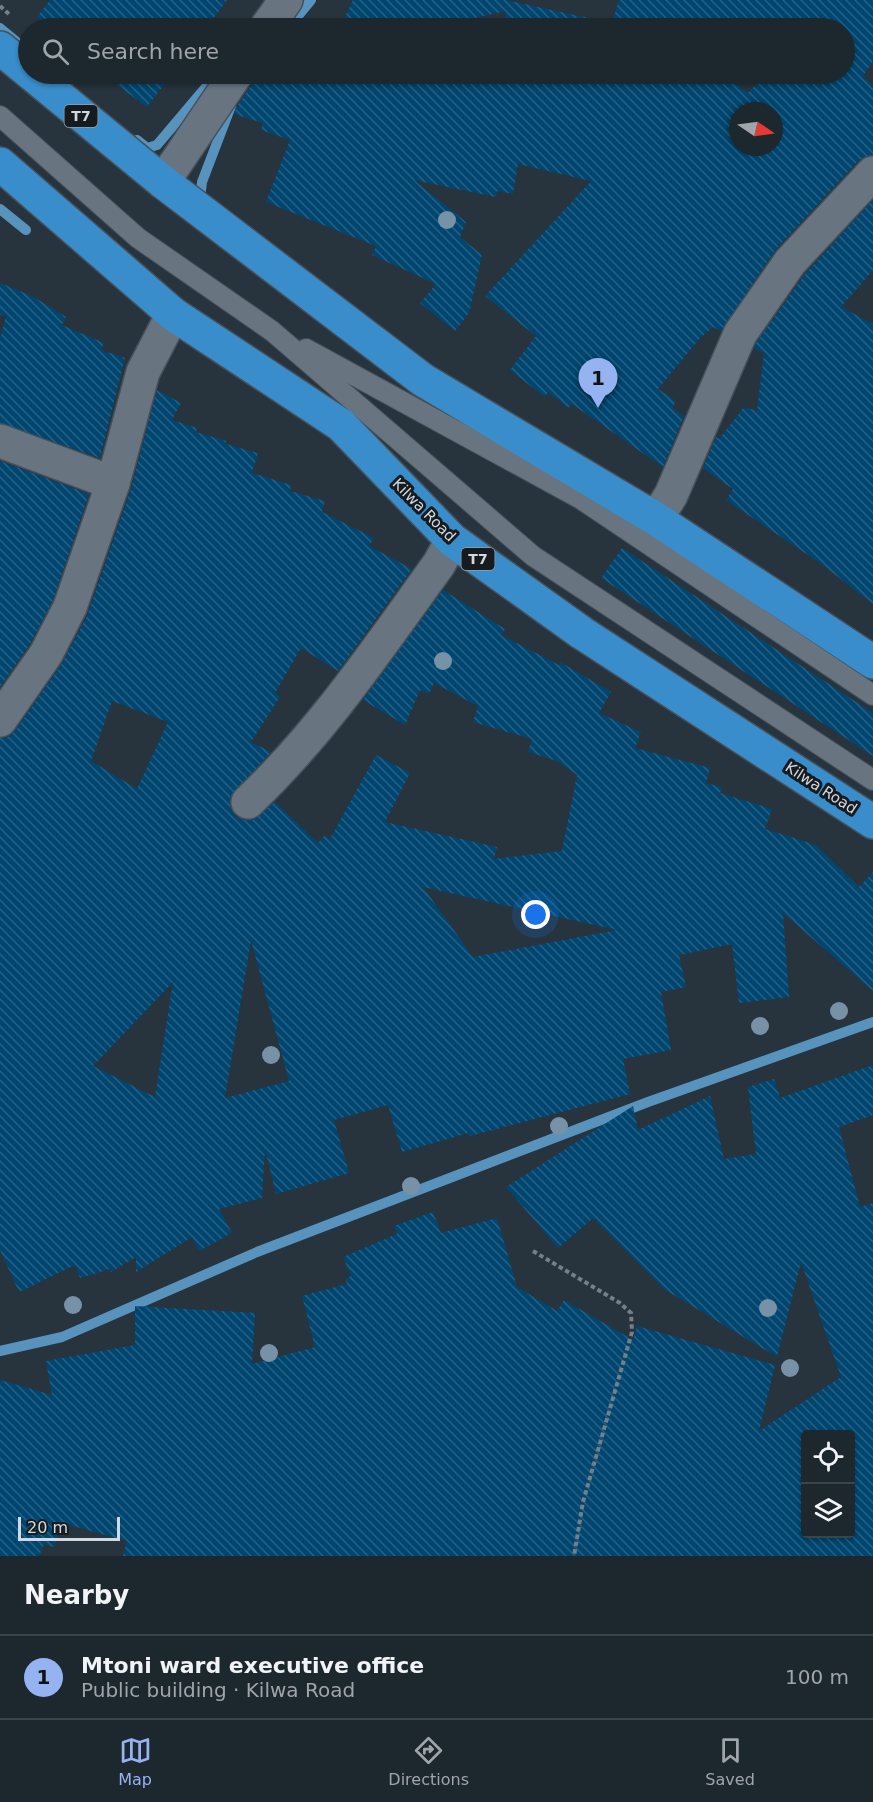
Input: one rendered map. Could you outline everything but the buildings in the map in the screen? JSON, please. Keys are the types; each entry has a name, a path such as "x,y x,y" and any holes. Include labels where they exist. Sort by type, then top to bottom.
{"highway":[{"name":"T7","path":"0,48 18,63"},
{"name":"T7","path":"44,84 163,182 423,380 656,519 873,662"},
{"name":"Kilwa Road","path":"0,164 173,314 341,425 452,540 582,633 873,822"}],"street":[{"path":"274,18 286,0"},
{"path":"163,182 229,84"},
{"path":"656,519 671,495 740,334 790,262 873,173"},
{"path":"0,720 46,654 70,607 113,483 143,372 173,314"},
{"path":"0,441 113,483"},
{"path":"248,802 287,765 323,723 439,564 452,540"}],"lane":[{"path":"0,116 138,238 272,331 533,556 873,780"},
{"path":"272,331 581,499 873,695"}],"path":[{"path":"533,1251 620,1303 631,1313 632,1332 583,1503 574,1556"}],"waterway":[{"path":"296,18 311,0"},
{"path":"0,28 17,42"},
{"path":"137,140 147,148 157,145 209,84"},
{"path":"200,199 202,182 231,106"},
{"path":"0,209 26,230"},
{"path":"0,1351 62,1337 257,1252 648,1102 873,1022"}],"place":[{"name":"Mtoni ward executive office","path":"598,408"}]}
